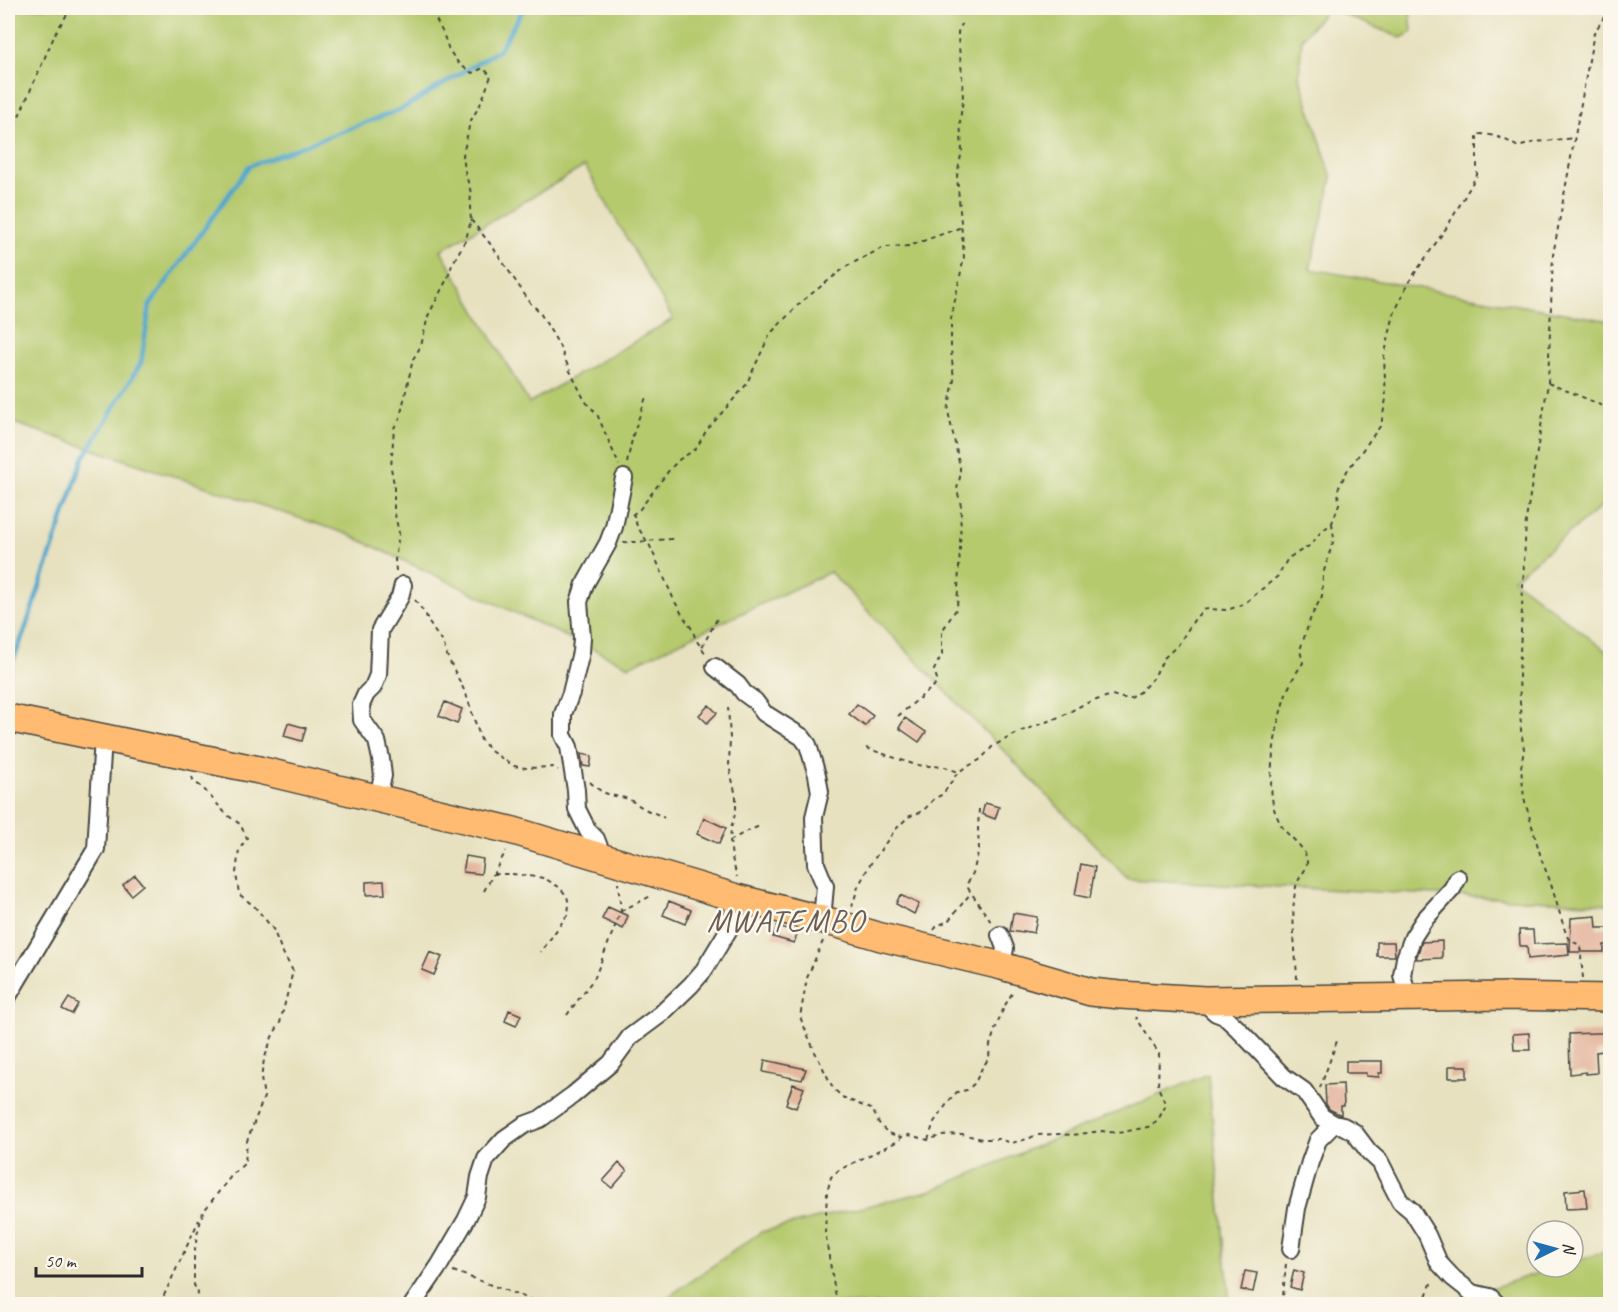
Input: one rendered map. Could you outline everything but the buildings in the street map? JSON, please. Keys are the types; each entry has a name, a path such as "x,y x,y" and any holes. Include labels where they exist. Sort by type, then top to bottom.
{"highway":[{"path":"8,718 259,770 514,831 737,898 913,945 1010,968 1091,992 1206,1000 1508,996 1611,998"}],"street":[{"path":"607,859 596,839 588,831 577,809 569,747 563,735 562,725 563,714 571,693 581,652 579,602 585,584 608,543 614,527 624,478"},
{"path":"377,799 383,776 381,759 377,741 362,720 361,705 378,675 380,630 400,597 403,585"},
{"path":"715,667 738,685 764,713 802,737 808,745 817,775 819,792 814,817 816,864 825,886 833,923"},
{"path":"8,996 96,849 103,738"},
{"path":"1408,997 1402,975 1413,937 1424,920 1452,889 1458,878"},
{"path":"413,1305 466,1220 477,1197 486,1158 504,1139 524,1125 540,1119 573,1095 611,1063 630,1037 661,1014 691,986 704,970 729,929 737,898"},
{"path":"1000,935 1010,968"},
{"path":"1206,1000 1208,1006 1238,1029 1284,1077 1304,1091 1322,1117 1354,1132 1380,1162 1400,1201 1412,1211 1427,1235 1439,1263 1472,1293 1490,1297 1497,1305"},
{"path":"1291,1249 1297,1208 1310,1162 1318,1140 1334,1124"}],"path":[{"path":"8,141 56,32 71,8"},
{"path":"430,8 443,33 448,50 459,64 471,73 483,68 491,76 481,103 470,122 463,155 471,193 471,220 466,239 428,316 421,346 414,359 400,418 394,428 391,468 394,484 394,510 399,533 395,560 396,578 426,615 443,642 448,658 466,694 481,740 492,752 514,766 553,767 573,771 605,794 637,802 664,818"},
{"path":"1584,998 1580,945 1569,940 1566,934 1524,798 1521,768 1524,749 1519,675 1526,520 1548,383 1553,255 1594,33 1610,8"},
{"path":"898,716 934,686 937,679 934,670 942,654 942,631 957,608 961,506 957,489 960,467 948,411 954,380 951,319 964,257 957,176 962,150 960,120 963,100 958,32 962,24"},
{"path":"1298,999 1294,905 1296,885 1304,874 1306,863 1304,853 1293,837 1283,829 1273,807 1270,774 1285,695 1302,663 1300,650 1311,616 1322,596 1323,574 1334,539 1332,523 1339,504 1338,489 1347,471 1380,425 1386,399 1384,357 1394,314 1408,283 1448,227 1477,175 1477,134 1491,134 1507,139 1518,147 1535,142 1575,138"},
{"path":"471,220 492,246 531,304 539,311 559,345 585,401 597,414 624,478"},
{"path":"614,527 640,509 670,469 680,459 696,449 706,431 746,386 770,334 801,302 847,266 884,247 909,246 962,227"},
{"path":"1548,383 1611,410"},
{"path":"624,478 628,452 646,397"},
{"path":"631,507 637,526 647,541 674,600 715,667"},
{"path":"902,1137 886,1132 878,1122 873,1110 842,1098 833,1088 800,1017 807,978 833,923 858,887 869,866 908,818 923,811 943,794 958,772 981,759 993,746 1084,704 1112,695 1131,698 1140,692 1154,676 1164,658 1178,645 1196,617 1205,609 1228,610 1245,603 1278,576 1288,558 1311,545 1332,523"},
{"path":"608,543 674,539"},
{"path":"702,647 717,619"},
{"path":"728,707 729,765 736,796 736,811 730,841 738,878 737,898"},
{"path":"866,748 916,765 945,767 958,772"},
{"path":"160,1305 203,1212 244,1162 247,1141 264,1097 261,1078 264,1060 280,1023 293,971 273,929 240,894 236,873 239,850 247,838 240,824 227,815 194,782 180,753"},
{"path":"979,808 980,849 968,884 971,893 1000,935"},
{"path":"730,841 760,826"},
{"path":"484,891 506,854 514,831"},
{"path":"567,1016 594,977 621,911 616,875 607,859"},
{"path":"494,873 544,878 559,888 567,897 568,914 541,952"},
{"path":"621,911 683,882"},
{"path":"913,945 921,936 932,932 937,926 948,921 971,893"},
{"path":"928,1140 940,1113 957,1092 967,1090 975,1083 989,1058 995,1030 1015,987 1010,968"},
{"path":"837,1305 825,1233 827,1193 831,1177 839,1170 902,1137 928,1140 942,1135 962,1134 1011,1143 1036,1135 1072,1135 1092,1131 1118,1132 1148,1127 1158,1120 1166,1105 1158,1087 1159,1054 1144,1028 1120,995"},
{"path":"1315,1106 1336,1041"},
{"path":"196,1305 198,1293 194,1285 194,1257 203,1212"},
{"path":"1285,1305 1283,1296 1285,1263 1291,1249"},
{"path":"1423,1305 1439,1263"},
{"path":"439,1266 543,1305"}],"green space":[{"path":"8,8 1328,8 1302,38 1299,75 1332,178 1310,269 1610,321 1610,499 1513,579 1610,654 1610,904 1128,879 830,572 629,666 347,534 8,421","holes":["585,166 673,319 529,403 441,250"]},
{"path":"1328,8 1410,8 1412,32 1401,38"},
{"path":"1208,1074 1230,1304 658,1304 761,1232 933,1190"},
{"path":"1610,1250 1610,1304 1447,1304 1525,1277 1585,1279 1585,1258"}],"waterway":[{"path":"8,674 83,459 141,363 150,305 249,166 402,109 499,50 524,8"}],"district":[{"name":"MWATEMBO","path":"786,920"}]}
